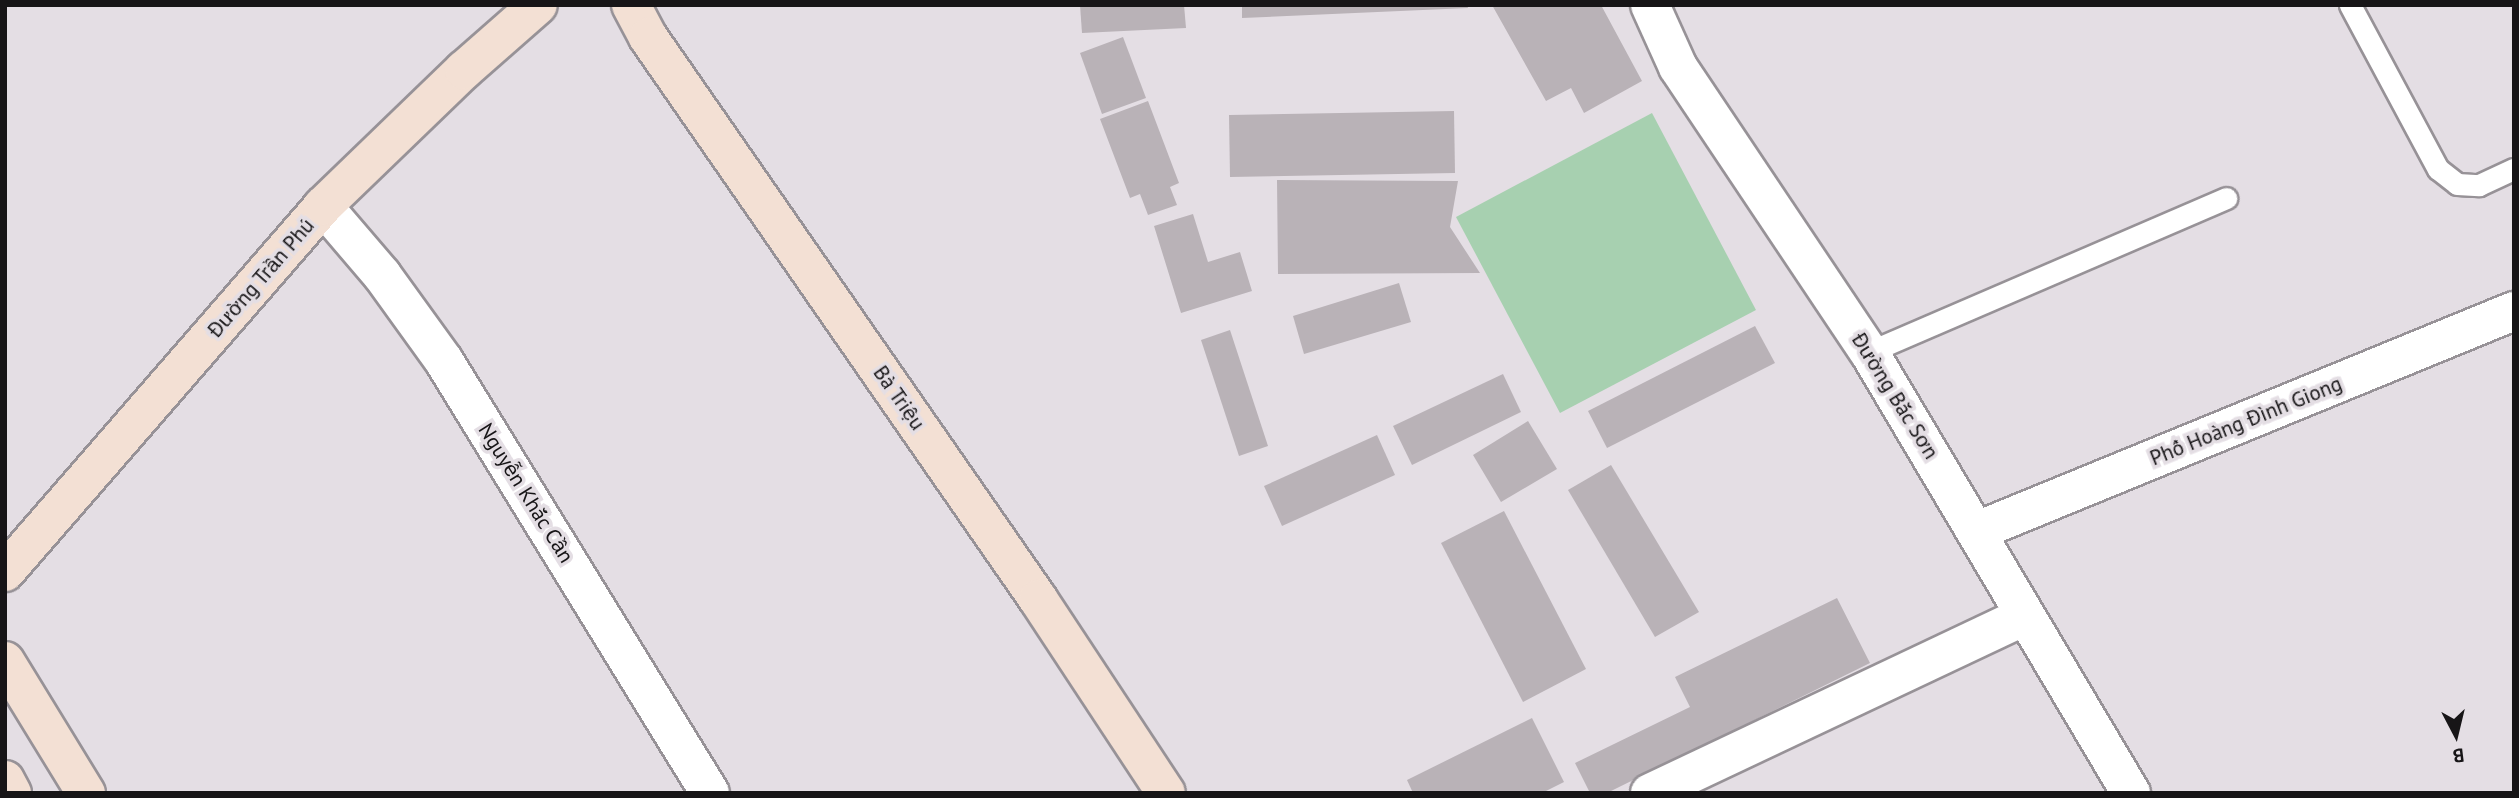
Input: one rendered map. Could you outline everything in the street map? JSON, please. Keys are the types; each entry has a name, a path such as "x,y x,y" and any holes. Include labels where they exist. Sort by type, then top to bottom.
{"main road":[{"name":"Đường Trần Phú","path":"5,572 323,206 464,70 538,5"},
{"name":"Bà Triệu","path":"631,5 648,37 1038,599 1166,793"},
{"path":"5,661 86,793"},
{"path":"5,780 12,793"}],"street":[{"name":"Đường Bắc Sơn","path":"1650,5 1678,66 1869,352 2131,793"},
{"name":"Nguyễn Khắc Cần","path":"323,206 382,275 444,362 710,793"},
{"name":"Phố Hoàng Đình Giong","path":"1977,531 2514,311"},
{"path":"1650,793 2024,615"}],"lane":[{"path":"2350,5 2438,169 2457,184 2479,186 2513,172"},
{"path":"1869,352 2225,198"}],"green space":[{"path":"1652,113 1756,310 1560,413 1456,217"}],"building":[{"path":"1080,5 1184,5 1186,28 1082,33"},
{"path":"1242,5 1467,5 1468,8 1242,18"},
{"path":"1492,5 1601,5 1642,81 1584,113 1571,88 1546,101"},
{"path":"1123,37 1146,98 1102,114 1080,53"},
{"path":"1148,101 1179,183 1170,187 1177,205 1148,215 1140,194 1130,198 1100,119"},
{"path":"1454,111 1455,173 1230,177 1229,115"},
{"path":"1277,180 1458,181 1450,227 1480,273 1278,274"},
{"path":"1193,214 1208,262 1240,252 1252,291 1181,313 1154,226"},
{"path":"1399,283 1411,322 1304,354 1293,316"},
{"path":"1755,326 1775,363 1607,448 1588,411"},
{"path":"1230,330 1268,446 1239,456 1201,340"},
{"path":"1503,374 1521,412 1412,465 1393,426"},
{"path":"1528,421 1557,469 1501,502 1473,455"},
{"path":"1377,435 1395,475 1282,526 1264,486"},
{"path":"1611,465 1699,612 1655,637 1568,490"},
{"path":"1504,511 1586,669 1523,702 1441,543"},
{"path":"1837,598 1870,663 1607,793 1590,793 1575,763 1690,707 1675,677"},
{"path":"1532,718 1564,782 1542,793 1413,793 1407,780"}]}
